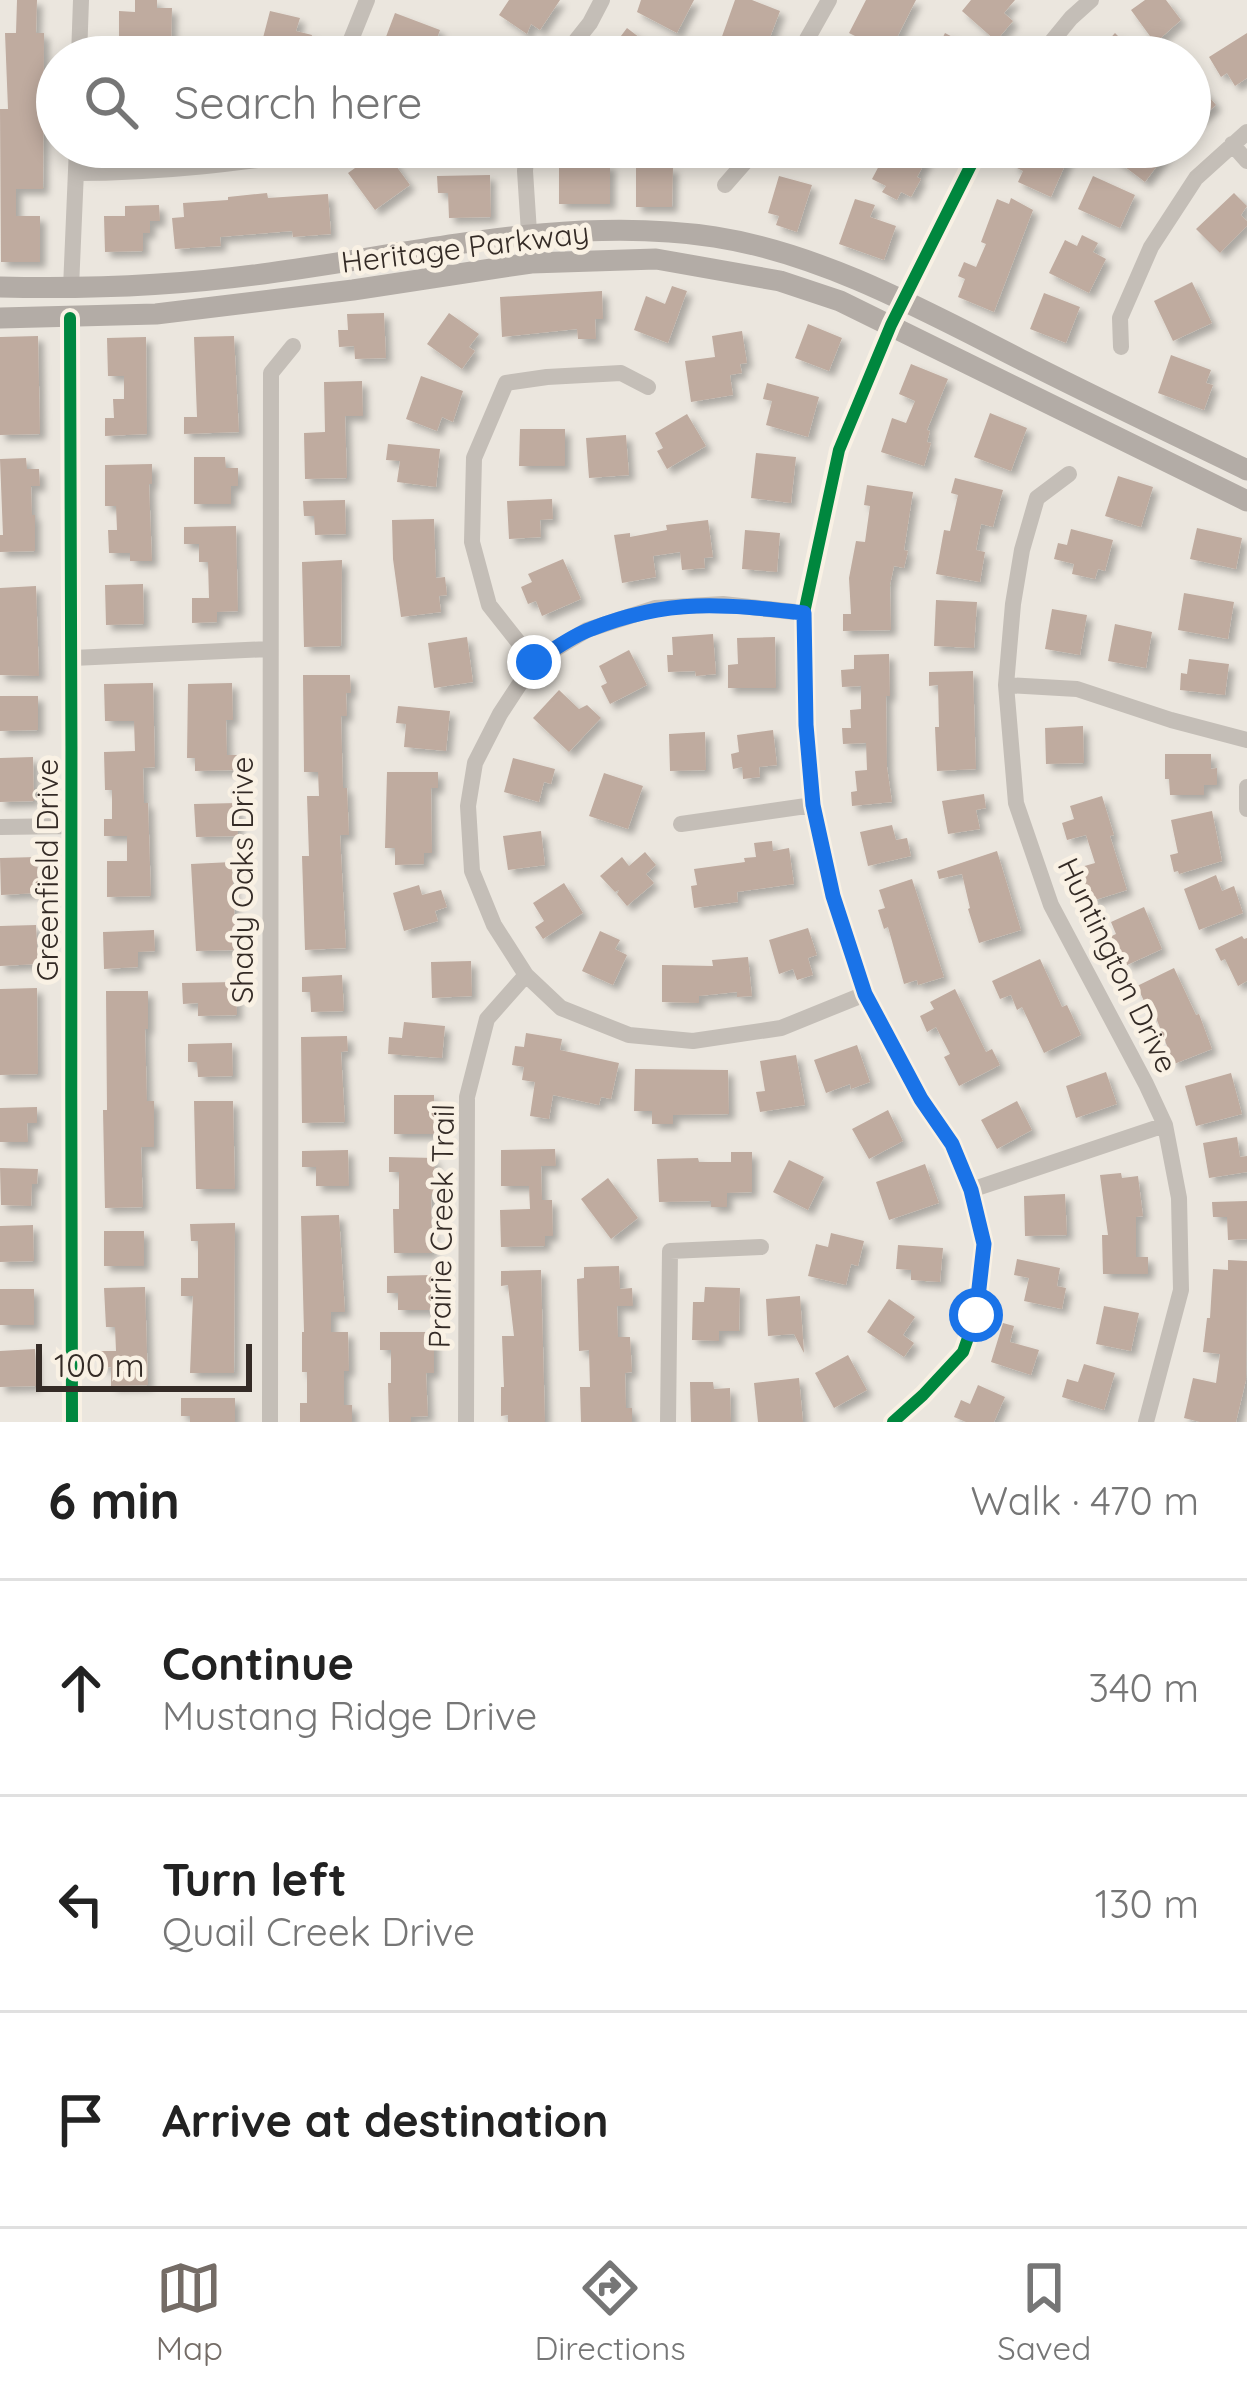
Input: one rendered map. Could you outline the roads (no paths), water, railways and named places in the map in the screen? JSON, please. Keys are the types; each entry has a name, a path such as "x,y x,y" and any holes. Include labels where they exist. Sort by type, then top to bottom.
{"main road":[{"name":"Heritage Parkway","path":"0,287 161,285 592,230 718,237 794,256 904,300 1247,470"},
{"name":"Heritage Parkway","path":"0,318 156,314 531,263 656,259 780,280 840,301 1247,501"}],"street":[{"path":"80,36 81,0"},
{"path":"352,36 367,0"},
{"path":"580,36 602,0"},
{"path":"809,36 829,0"},
{"path":"1057,36 1091,0"},
{"path":"1211,164 1240,138 1247,161"},
{"path":"71,288 76,168"},
{"path":"76,173 205,168"},
{"path":"525,168 531,263"},
{"path":"725,184 740,168"},
{"path":"893,1422 963,1352 976,1315 984,1244 971,1190 952,1144 921,1099 865,994 833,896 813,805 804,613 839,450 891,325 970,168"},
{"path":"1121,347 1120,318 1151,247 1207,168"},
{"name":"Greenfield Drive","path":"70,318 71,1422"},
{"name":"Shady Oaks Drive","path":"270,1422 271,373 293,346"},
{"path":"534,662 489,605 472,542 474,458 506,383 621,373 648,386"},
{"name":"Huntington Drive","path":"1069,474 1037,498 1013,604 1006,686 1016,803 1051,905 1165,1125 1179,1198 1181,1291 1146,1422"},
{"path":"804,613 723,604 655,608 587,630 534,662 500,713 476,763 468,806 472,871 494,925 526,975 561,1008 629,1035 693,1041 781,1028 865,994"},
{"path":"73,658 269,649"},
{"path":"1006,686 1077,689 1247,740"},
{"path":"1247,787 1247,809"},
{"path":"681,824 813,805"},
{"path":"0,827 70,826"},
{"name":"Prairie Creek Trail","path":"466,1422 467,1097 487,1019 526,975"},
{"path":"971,1190 1165,1125"},
{"path":"668,1422 670,1251 761,1247"}]}
